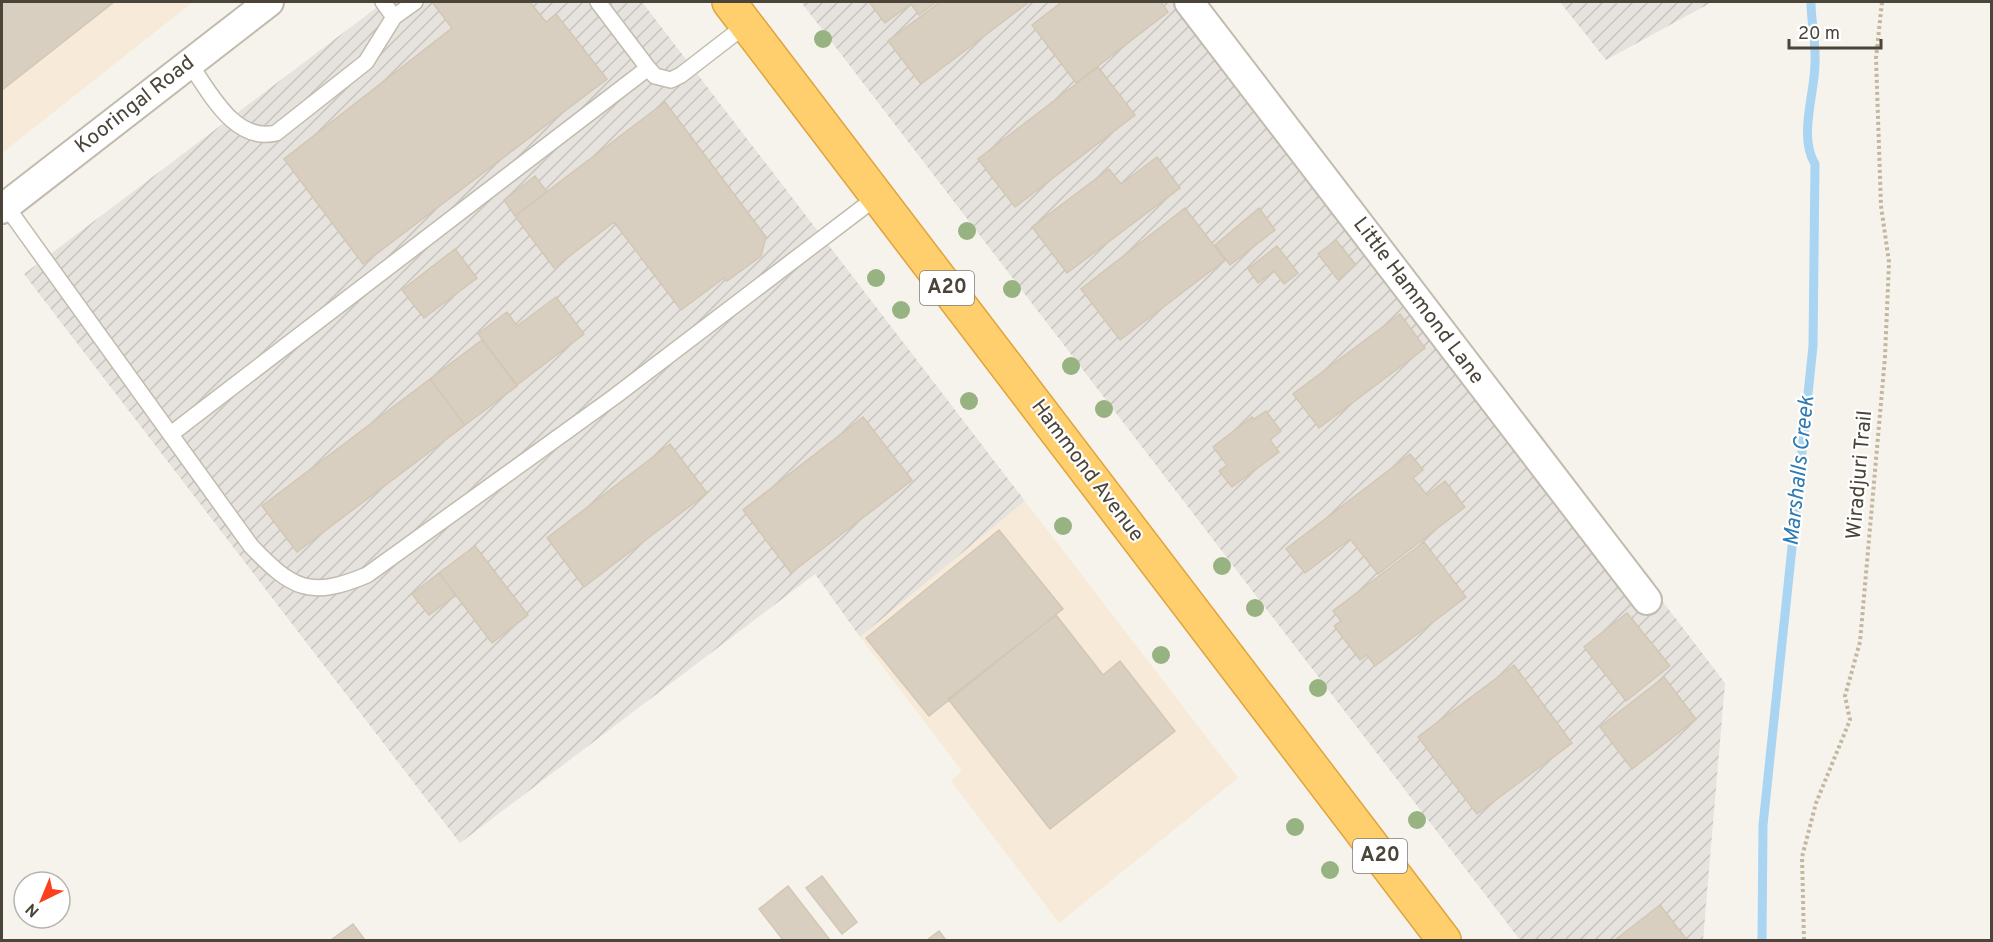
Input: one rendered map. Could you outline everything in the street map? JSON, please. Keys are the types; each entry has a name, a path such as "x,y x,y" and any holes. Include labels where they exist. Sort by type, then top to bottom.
{"highway":[{"name":"Hammond Avenue","path":"738,13 1444,940"}],"street":[{"name":"Kooringal Road","path":"4,208 269,2"},
{"name":"Little Hammond Lane","path":"1189,2 1647,600"}],"lane":[{"path":"383,2 394,17"},
{"path":"189,63 237,124 249,132 264,136 276,133 366,62 394,17 415,2"},
{"path":"598,2 648,68 656,76 671,80 681,75 738,13"},
{"path":"171,434 648,68"},
{"path":"4,208 251,546 276,572 308,589 337,588 367,575 614,397 878,196"}],"path":[{"name":"Wiradjuri Trail","path":"1804,940 1802,857 1816,803 1850,720 1845,696 1860,642 1885,357 1889,262 1881,206 1876,58 1882,2"}],"shaded area":[{"path":"2,2 193,2 2,153"},
{"path":"384,2 642,2 1025,501 860,637 815,574 460,843 24,274"},
{"path":"801,2 1204,2 1725,683 1703,940 1520,940"},
{"path":"1560,2 1712,2 1606,60"},
{"path":"1025,501 1238,778 1059,923 951,781 962,771 860,637"}],"building":[{"path":"2,2 114,2 2,90"},
{"path":"432,2 530,2 546,22 556,14 607,79 363,264 284,159 452,28"},
{"path":"869,2 936,2 919,15 911,4 885,23"},
{"path":"940,2 1029,2 921,84 888,41"},
{"path":"1062,2 1161,2 1168,12 1076,83 1032,25"},
{"path":"1098,67 1135,115 1015,207 978,159"},
{"path":"665,102 766,237 761,256 727,281 724,278 681,310 614,222 554,268 515,216"},
{"path":"1157,157 1180,188 1067,273 1032,227 1109,169 1121,184"},
{"path":"535,176 547,192 515,216 504,200"},
{"path":"1185,208 1225,260 1120,340 1081,289"},
{"path":"1259,208 1275,230 1230,265 1215,245"},
{"path":"1336,240 1356,265 1338,280 1318,254"},
{"path":"1277,246 1298,273 1284,284 1274,271 1258,283 1248,269"},
{"path":"455,249 477,278 424,318 402,290"},
{"path":"556,297 584,334 517,385 478,334 507,312 517,326"},
{"path":"1400,314 1425,348 1319,428 1293,394"},
{"path":"482,340 517,386 465,425 430,379"},
{"path":"430,379 465,425 297,552 262,506"},
{"path":"1266,411 1281,431 1270,440 1279,452 1232,487 1219,471 1227,465 1213,447 1252,417 1254,419"},
{"path":"863,417 912,480 791,573 743,510"},
{"path":"670,444 707,493 584,587 547,538"},
{"path":"1410,454 1423,470 1413,478 1427,495 1445,481 1465,507 1378,574 1350,539 1305,573 1286,549"},
{"path":"999,530 1063,609 929,716 866,638"},
{"path":"1424,542 1466,597 1375,666 1367,655 1360,660 1334,626 1341,621 1333,611"},
{"path":"475,546 528,615 492,643 439,573"},
{"path":"439,573 456,595 429,615 412,594"},
{"path":"1627,613 1670,666 1626,701 1584,647"},
{"path":"1056,615 1103,675 1120,661 1175,731 1050,829 948,699"},
{"path":"1514,665 1572,743 1477,814 1418,737"},
{"path":"1664,677 1696,719 1632,769 1600,727"},
{"path":"822,876 857,922 842,934 806,888"},
{"path":"788,886 830,940 783,940 759,909"},
{"path":"1660,905 1687,940 1615,940"},
{"path":"353,924 365,940 331,940"},
{"path":"939,931 946,940 927,940"}],"waterway":[{"name":"Marshalls Creek","path":"1762,940 1763,825 1813,346 1815,164 1808,141 1815,63 1811,2"}]}
